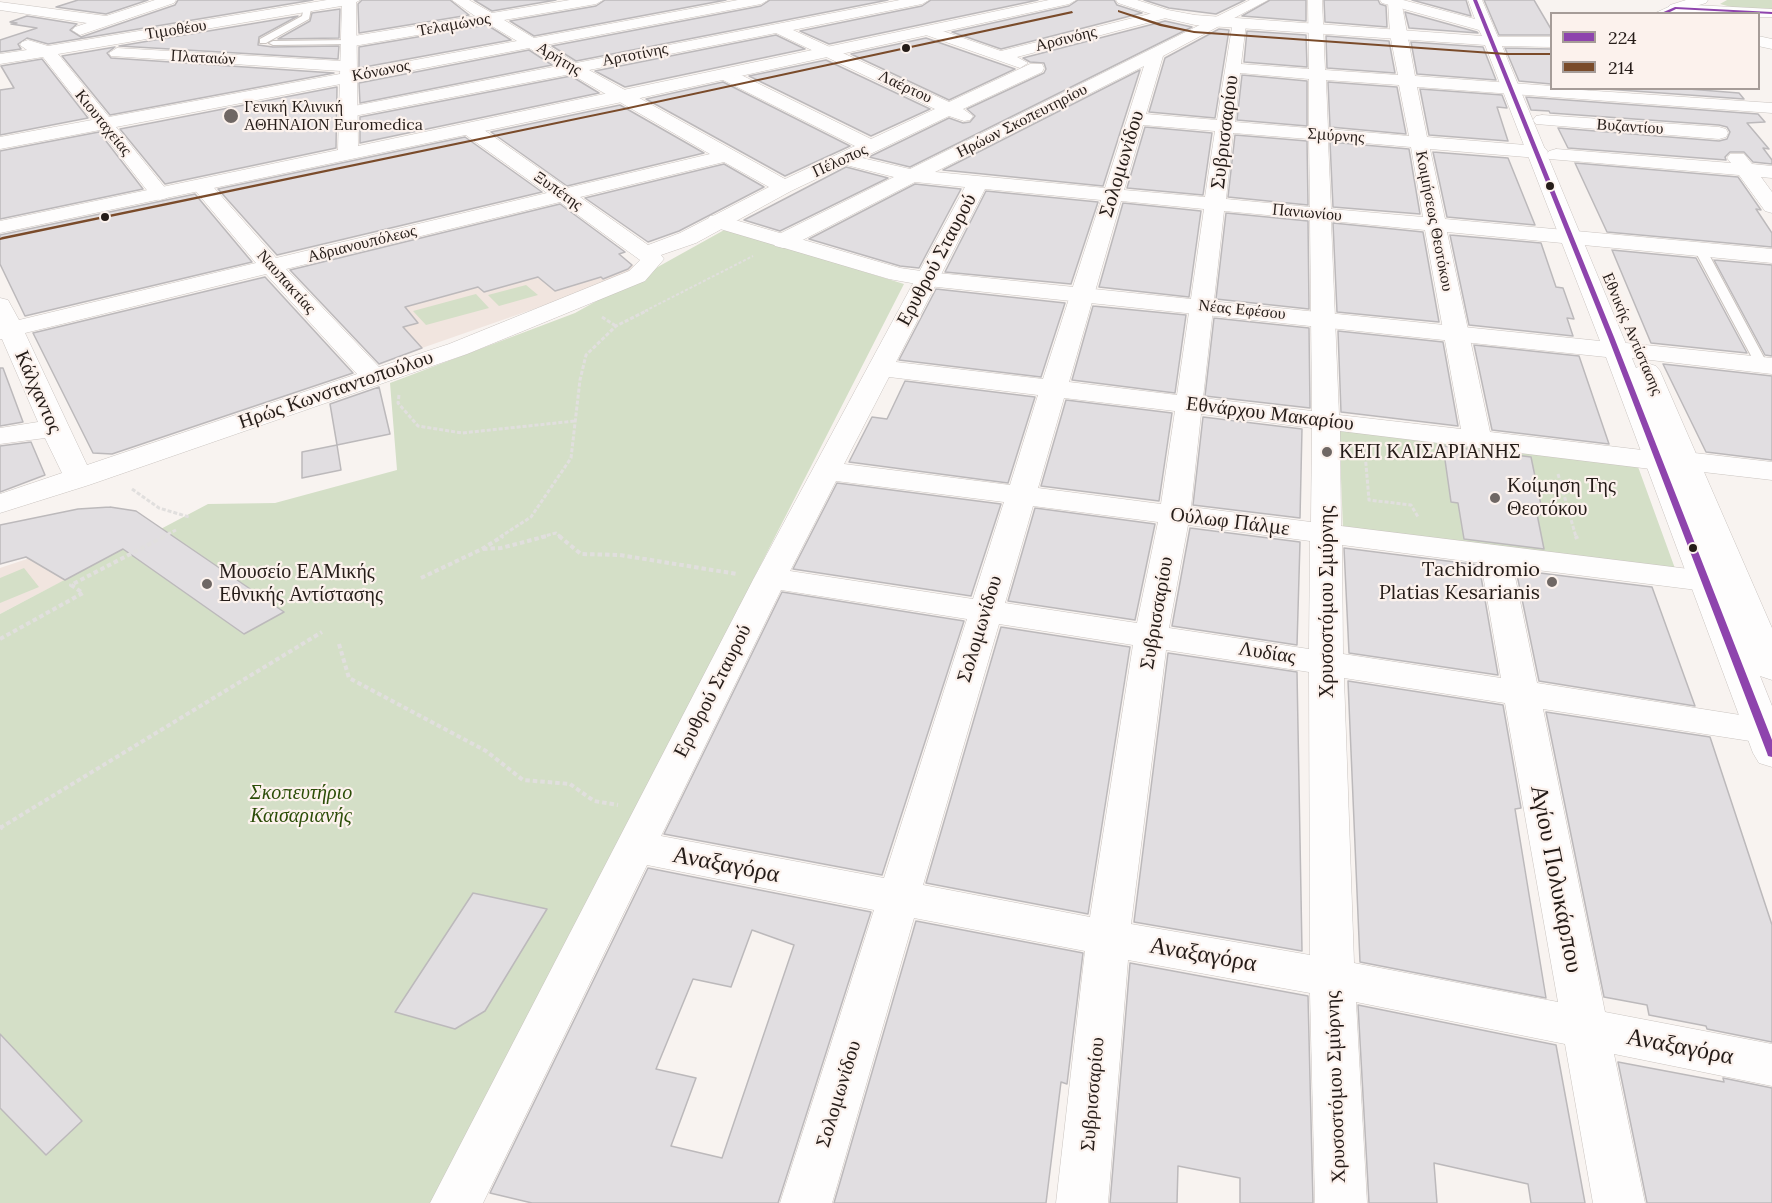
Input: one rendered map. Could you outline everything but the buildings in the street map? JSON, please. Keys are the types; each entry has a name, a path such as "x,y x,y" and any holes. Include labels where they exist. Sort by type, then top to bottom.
{"street":[{"path":"11,42 46,49 106,21 169,0"},
{"path":"346,155 349,148 350,0"},
{"name":"Τιμοθέου","path":"0,58 307,9 350,0"},
{"name":"Αρήτης","path":"459,0 621,97 724,156 784,187"},
{"name":"Λαέρτου","path":"712,0 778,28 999,132"},
{"name":"Κόνωνος","path":"0,143 349,72 533,43 761,0"},
{"name":"Αρτοτίνης","path":"349,112 922,0"},
{"path":"0,227 727,75 1069,0"},
{"path":"1122,0 1165,14 1228,23 1398,34 1495,36 1550,42"},
{"name":"Ηρώων Σκοπευτηρίου","path":"783,241 1155,55 1228,23 1261,0"},
{"name":"Χρυσοστόμου Σμύρνης","path":"1315,0 1326,421 1326,662 1332,978 1341,1203"},
{"name":"Εθνικής Αντίστασης","path":"1475,0 1521,89 1673,461 1772,668"},
{"name":"Εθνικής Αντίστασης","path":"1489,0 1495,36"},
{"name":"Τελαμώνος","path":"348,42 588,1"},
{"path":"1391,1 1495,36"},
{"name":"Κοιμήσεως Θεοτόκου","path":"1391,1 1478,439"},
{"path":"0,6 106,21"},
{"path":"1656,8 1690,6 1772,13"},
{"path":"1690,6 1717,12"},
{"name":"Αρσινόης","path":"1001,56 1165,14"},
{"name":"Συβρισσαρίου","path":"1082,1203 1108,938 1151,636 1175,514 1233,68 1228,23"},
{"path":"928,31 1001,56"},
{"name":"Πλαταιών","path":"46,49 349,72"},
{"name":"Κιουταχείας","path":"46,49 160,194"},
{"name":"Σολομωνίδου","path":"806,1203 1155,55"},
{"name":"Πέλοπος","path":"646,253 688,238 784,187 1036,68 1001,56"},
{"path":"1233,68 1521,89 1692,95 1772,108"},
{"path":"727,75 870,146"},
{"name":"Εθνικής Αντίστασης","path":"1521,89 1542,120 1547,153"},
{"path":"1692,95 1772,207"},
{"name":"Σμύρνης","path":"1135,119 1772,172"},
{"name":"Βυζαντίου","path":"1542,120 1719,134"},
{"path":"1651,128 1676,164"},
{"name":"Ξυπέτης","path":"470,129 646,253"},
{"name":"Αδριανουπόλεως","path":"3,322 271,266 724,156"},
{"name":"Πανιωνίου","path":"844,159 913,177 1772,256"},
{"name":"Ερυθρού Σταυρού","path":"456,1203 770,578 978,182"},
{"name":"Ναυπακτίας","path":"201,185 271,266 373,376"},
{"name":"Νέας Εφέσου","path":"718,221 897,274 928,279 1767,365"},
{"name":"Ηρώς Κωνσταντοπούλου","path":"0,504 458,349 637,276 653,259 646,253"},
{"name":"Κάλχαντος","path":"3,322 79,479"},
{"name":"Εθνάρχου Μακαρίου","path":"881,368 1551,448 1772,471"},
{"path":"0,436 54,428"},
{"name":"Εθνικής Αντίστασης","path":"1673,461 1706,581 1767,741"},
{"name":"Ούλωφ Πάλμε","path":"827,471 1706,581"},
{"name":"Αγίου Πολυκάρπου","path":"1495,555 1619,1203"},
{"name":"Λυδίας","path":"770,578 1521,693 1767,741"},
{"name":"Αναξαγόρα","path":"643,829 898,898 1332,978 1772,1065"}],"lane":[{"path":"263,41 306,17 307,9"},
{"path":"273,43 348,42"},
{"path":"1701,249 1767,365"}],"path":[{"path":"421,578 482,549 531,517 571,458 580,381 586,355 616,326 783,241"},
{"path":"399,392 398,403 418,426 462,433 575,421"},
{"path":"1551,448 1584,566"},
{"path":"1374,454 1365,453 1369,500 1411,505 1434,547"},
{"path":"105,469 159,508 189,517"},
{"path":"0,639 83,593 71,585 176,530"},
{"path":"482,549 501,548 556,533 581,554 620,555 705,571 770,578"},
{"path":"0,828 322,632"},
{"path":"339,644 350,678 486,751 523,780 570,784 594,801 643,829"}],"shaded area":[{"path":"619,254 638,269 554,302 422,348 414,339 410,340 368,297"},
{"path":"30,558 65,580 0,614 0,568"}],"green space":[{"path":"1727,0 1772,0 1772,10 1735,8 1720,4"},
{"name":"Σκοπευτήριο Καισαριανής","path":"726,229 904,284 435,1203 0,1203 0,614 208,504 275,503 397,470 390,383 575,313"},
{"path":"526,285 538,295 499,306 488,295"},
{"path":"476,294 489,308 426,325 413,311"},
{"path":"1339,428 1637,464 1677,574 1343,529"},
{"path":"24,568 39,587 0,603 0,578"}],"transit line":[{"name":"224","path":"1475,0 1611,337 1772,753"},
{"name":"224","path":"1666,12 1675,8 1753,12"},
{"name":"214","path":"1119,11 1161,25 1194,32 1506,54 1550,54"},
{"name":"214","path":"2,239 624,109 1072,12"},
{"name":"224","path":"1760,12 1772,13"}],"place":[{"name":"Γενική Κλινική ΑΘΗΝΑΙΟΝ Euromedica","path":"231,116"},
{"name":"ΚΕΠ ΚΑΙΣΑΡΙΑΝΗΣ","path":"1327,452"},
{"name":"Κοίμηση Της Θεοτόκου","path":"1495,498"},
{"name":"Tachidromio Platias Kesarianis","path":"1552,582"},
{"name":"Μουσείο ΕΑΜικής Εθνικής Αντίστασης","path":"207,584"}]}
